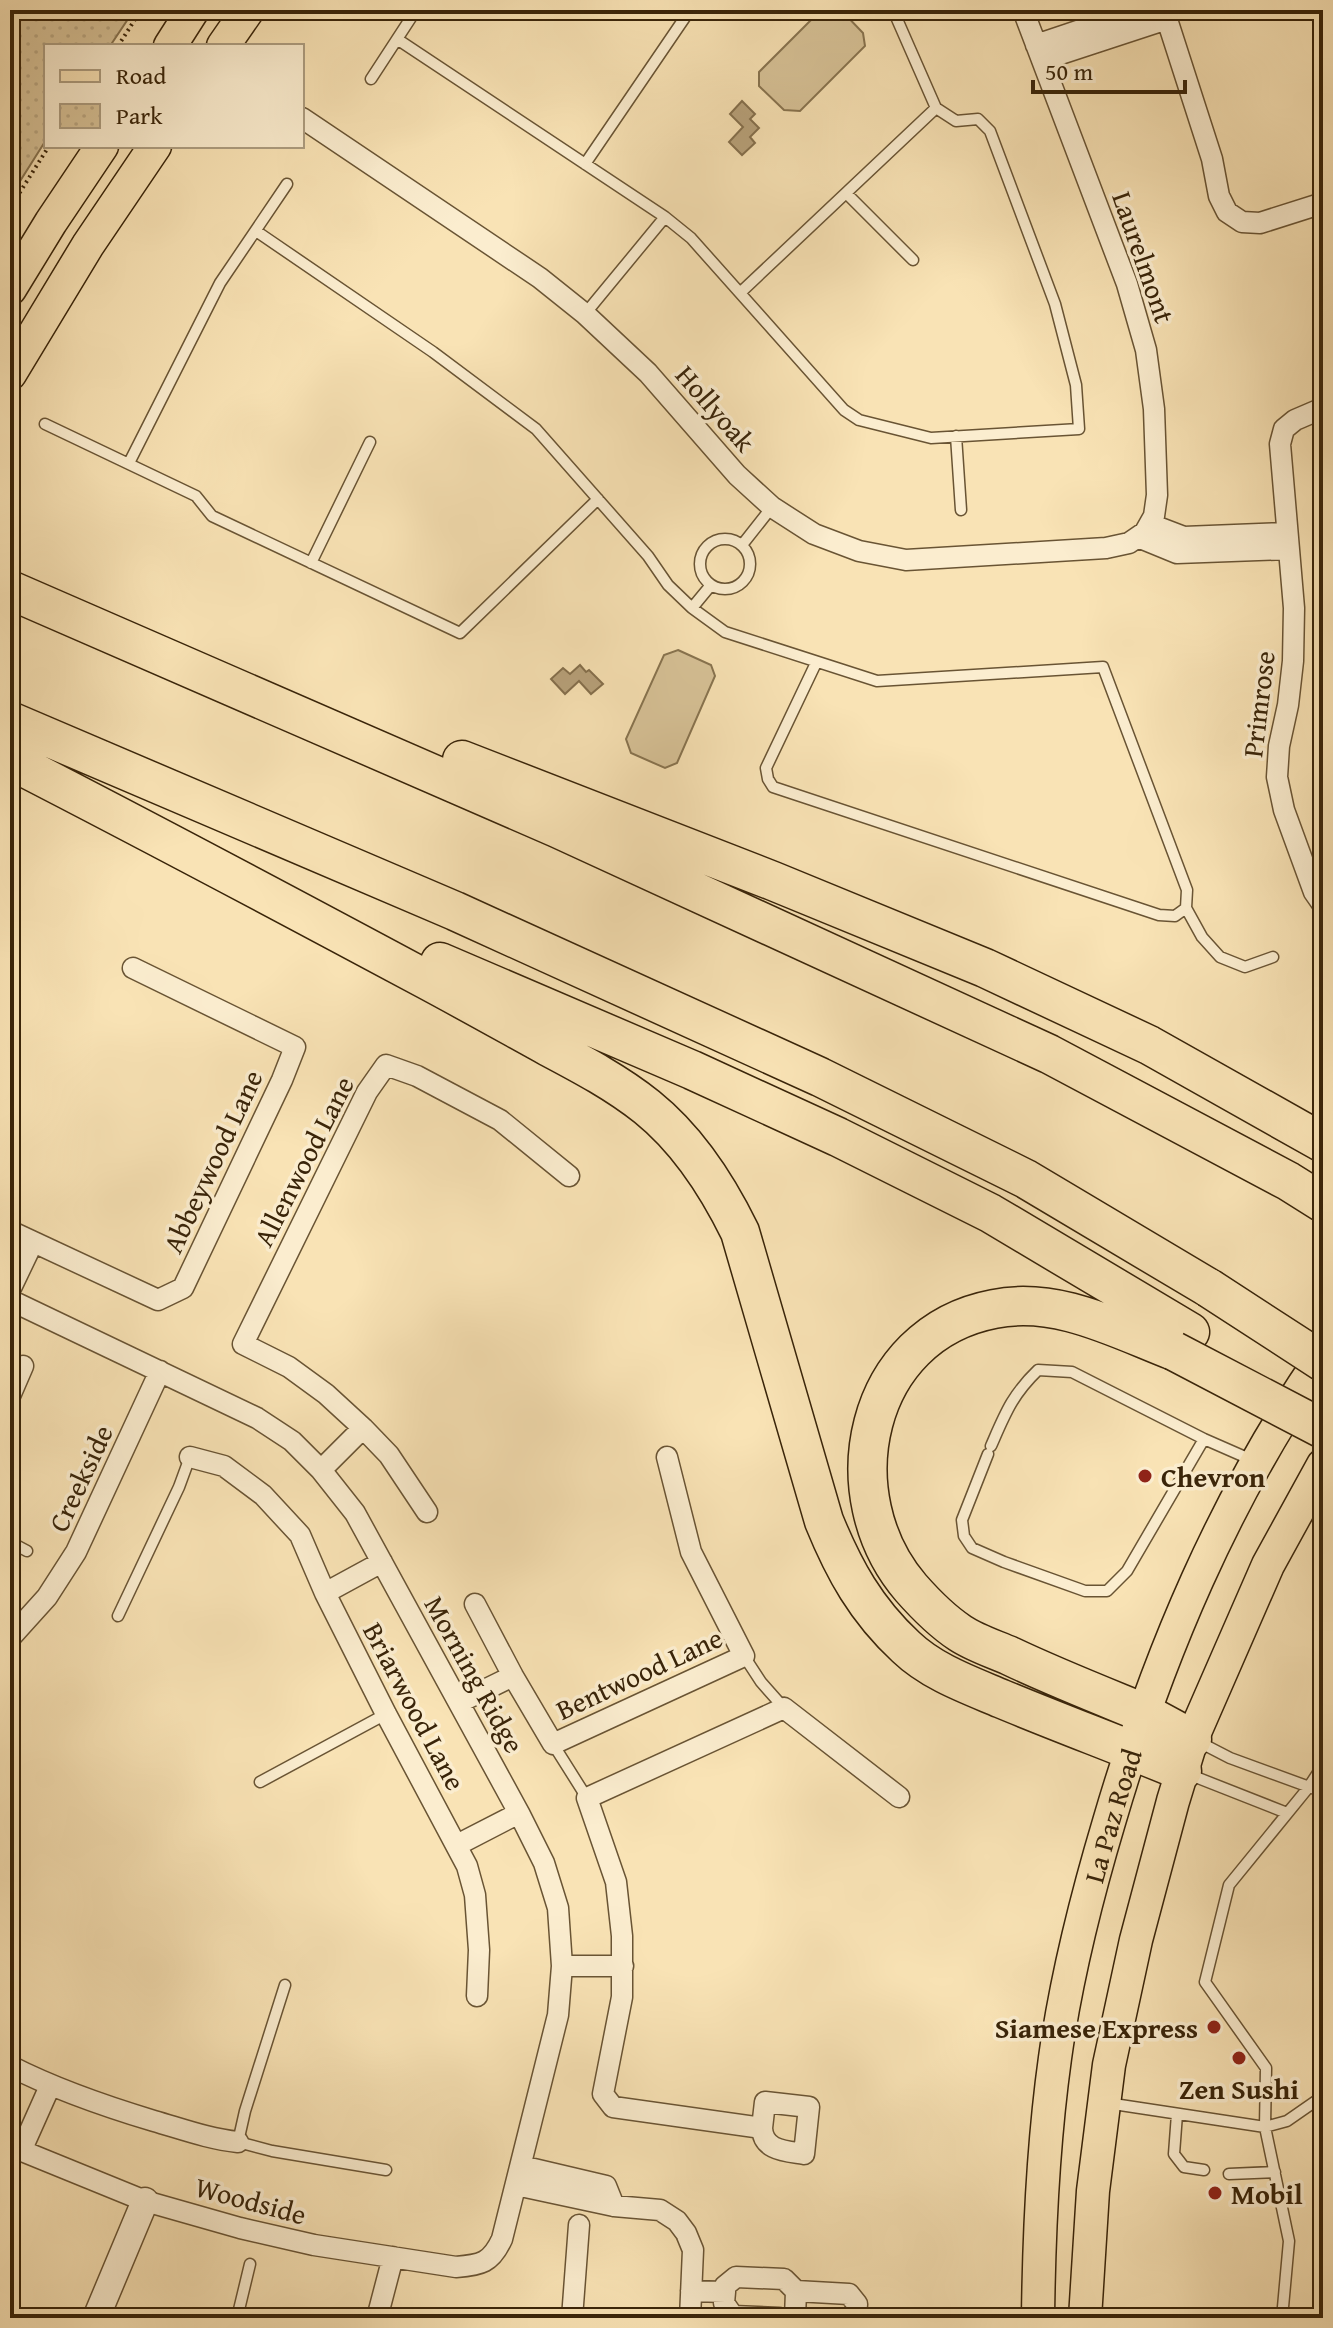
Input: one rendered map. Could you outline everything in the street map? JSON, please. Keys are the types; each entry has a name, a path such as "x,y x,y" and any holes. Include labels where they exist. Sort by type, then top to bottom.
{"highway":[{"path":"10,590 542,822 1020,1040 1288,1181 1323,1203"},
{"path":"55,610 400,736 773,881 985,968 1149,1045 1318,1140"},
{"path":"10,721 455,911 820,1077 1026,1179 1209,1288 1323,1362"},
{"path":"10,760 213,865 611,1081 648,1108 705,1171 724,1198 740,1232 824,1521 840,1560 859,1593 884,1624 907,1649 937,1669 976,1688 1087,1735 1131,1750 1187,1755"},
{"path":"213,865 692,1070 838,1137 990,1213 1182,1342 1323,1429"},
{"path":"1187,1755 1143,1713 962,1634 934,1613 909,1586 888,1557 877,1529 866,1473 874,1416 885,1389 919,1346 968,1316 995,1308 1024,1306 1074,1312 1182,1342 1323,1421"}],"main road":[{"path":"224,44 248,10"},
{"path":"10,289 101,148"},
{"path":"10,374 88,245 154,148"},
{"name":"La Paz Road","path":"1038,2318 1045,2140 1055,2055 1094,1873 1143,1713 1191,1592 1256,1462 1323,1356"},
{"name":"La Paz Road","path":"1085,2318 1093,2191 1109,2065 1136,1940 1187,1755 1268,1565 1323,1465"}],"street":[{"name":"Laurelmont","path":"1023,10 1127,284 1146,350 1154,409 1157,495 1154,516 1144,531"},
{"path":"1039,53 1140,10"},
{"path":"1039,53 1166,14 1212,159 1219,196 1227,212 1242,222 1260,223 1323,203"},
{"name":"Hollyoak","path":"304,119 540,278 585,314 648,373 737,475 772,507 814,534 859,551 906,560 1106,548 1129,543 1144,531"},
{"name":"Primrose","path":"1323,408 1295,420 1284,429 1280,444 1294,608 1293,661 1277,777 1284,810 1314,892 1323,905"},
{"path":"1144,531 1184,537 1287,541"},
{"name":"Abbeywood Lane","path":"10,1231 158,1300 183,1288 282,1080 295,1047 133,968"},
{"name":"Allenwood Lane","path":"427,1512 389,1455 326,1394 289,1367 243,1344 367,1092 386,1065 417,1076 500,1120 569,1176"},
{"path":"10,1290 33,1242"},
{"name":"Morning Ridge","path":"10,1300 257,1418 292,1441 321,1470 355,1513 460,1702 544,1863 558,1908 562,1966 558,2015 502,2239 487,2261"},
{"path":"10,1396 23,1366"},
{"name":"Creekside","path":"14,1627 47,1597 76,1552 160,1371"},
{"path":"321,1470 363,1428"},
{"name":"Briarwood Lane","path":"190,1457 224,1466 263,1495 300,1535 325,1593 386,1714 467,1866 475,1895 479,1950 477,1996"},
{"name":"Bentwood Lane","path":"475,1604 553,1744 744,1656 691,1552 667,1457"},
{"path":"325,1593 382,1562"},
{"path":"460,1702 513,1676"},
{"path":"762,2128 613,2107 603,2094 622,1997 622,1936 616,1882 587,1798 784,1708 899,1797"},
{"path":"457,1845 519,1813"},
{"path":"562,1966 623,1966"},
{"path":"10,2066 86,2100 211,2138 238,2142"},
{"path":"16,2149 50,2086"},
{"name":"Woodside","path":"16,2149 145,2201 240,2228 314,2245 456,2267 475,2266 487,2261"},
{"path":"519,2176 606,2186 614,2206 660,2210 677,2221 693,2250 690,2318"},
{"path":"96,2318 145,2201"},
{"path":"572,2318 579,2225"},
{"path":"377,2318 393,2257"},
{"path":"779,2318 733,2316 724,2303 725,2286 736,2277 784,2279 796,2291 849,2294 857,2304 856,2318"},
{"path":"691,2291 725,2292"},
{"path":"795,2318 796,2291"}],"lane":[{"path":"371,79 416,10"},
{"path":"585,164 690,10"},
{"path":"397,39 665,217 691,238 844,410 859,420 931,438 1079,429 1076,385 1055,304 990,131 978,119 956,121 936,108 893,10"},
{"path":"741,292 936,108"},
{"path":"129,463 220,283 287,184"},
{"path":"846,193 913,260"},
{"path":"585,314 665,217"},
{"path":"256,231 433,352 536,429 648,556 668,585 692,608 725,632 877,681 1103,667 1187,890 1186,908 1202,937 1220,957 1245,967 1273,957"},
{"path":"45,424 196,496 212,516 460,633 598,499"},
{"path":"956,436 961,510"},
{"path":"311,563 370,442"},
{"path":"742,545 772,507"},
{"path":"727,538 742,545 750,560 747,576 727,589 711,585 701,572 699,563 705,548 711,542 727,538"},
{"path":"692,608 711,585"},
{"path":"816,663 766,768 773,787 1159,915 1175,916 1186,908"},
{"path":"1204,1439 1127,1571 1107,1591 1085,1591 1004,1562 972,1548 964,1536 962,1520 1010,1402 1038,1370 1072,1372 1256,1462"},
{"path":"118,1616 190,1457"},
{"path":"10,1542 27,1551"},
{"path":"744,1656 784,1708"},
{"path":"260,1782 386,1714"},
{"path":"553,1744 587,1798"},
{"path":"1187,1755 1230,1758 1323,1792"},
{"path":"1187,1755 1287,1813"},
{"path":"1282,2318 1289,2241 1265,2127 1266,2068 1205,1982 1229,1885 1323,1765"},
{"path":"285,1985 238,2142 272,2151 386,2170"},
{"path":"1104,2103 1265,2127 1287,2121 1323,2096"},
{"path":"1177,2114 1174,2154 1184,2167 1204,2170"},
{"path":"1229,2174 1275,2172"},
{"path":"237,2318 250,2264"}],"path":[{"path":"119,44 141,10"},
{"path":"10,208 48,148"}],"green space":[{"path":"10,10 134,10 111,44 44,44 44,143 10,197"},
{"path":"821,10 841,10 863,33 865,46 800,111 784,110 759,86 759,72"},
{"path":"678,650 711,665 715,676 677,763 665,768 631,753 626,739 664,655"}],"shaded area":[{"path":"742,101 755,114 750,119 759,128 750,137 755,143 742,155 729,142 743,127 730,114"},
{"path":"580,665 603,684 591,694 579,681 565,694 551,679 563,668 570,674"}],"place":[{"name":"Chevron","path":"1145,1476"},
{"name":"Siamese Express","path":"1214,2027"},
{"name":"Zen Sushi","path":"1239,2058"},
{"name":"Mobil","path":"1215,2193"}]}
